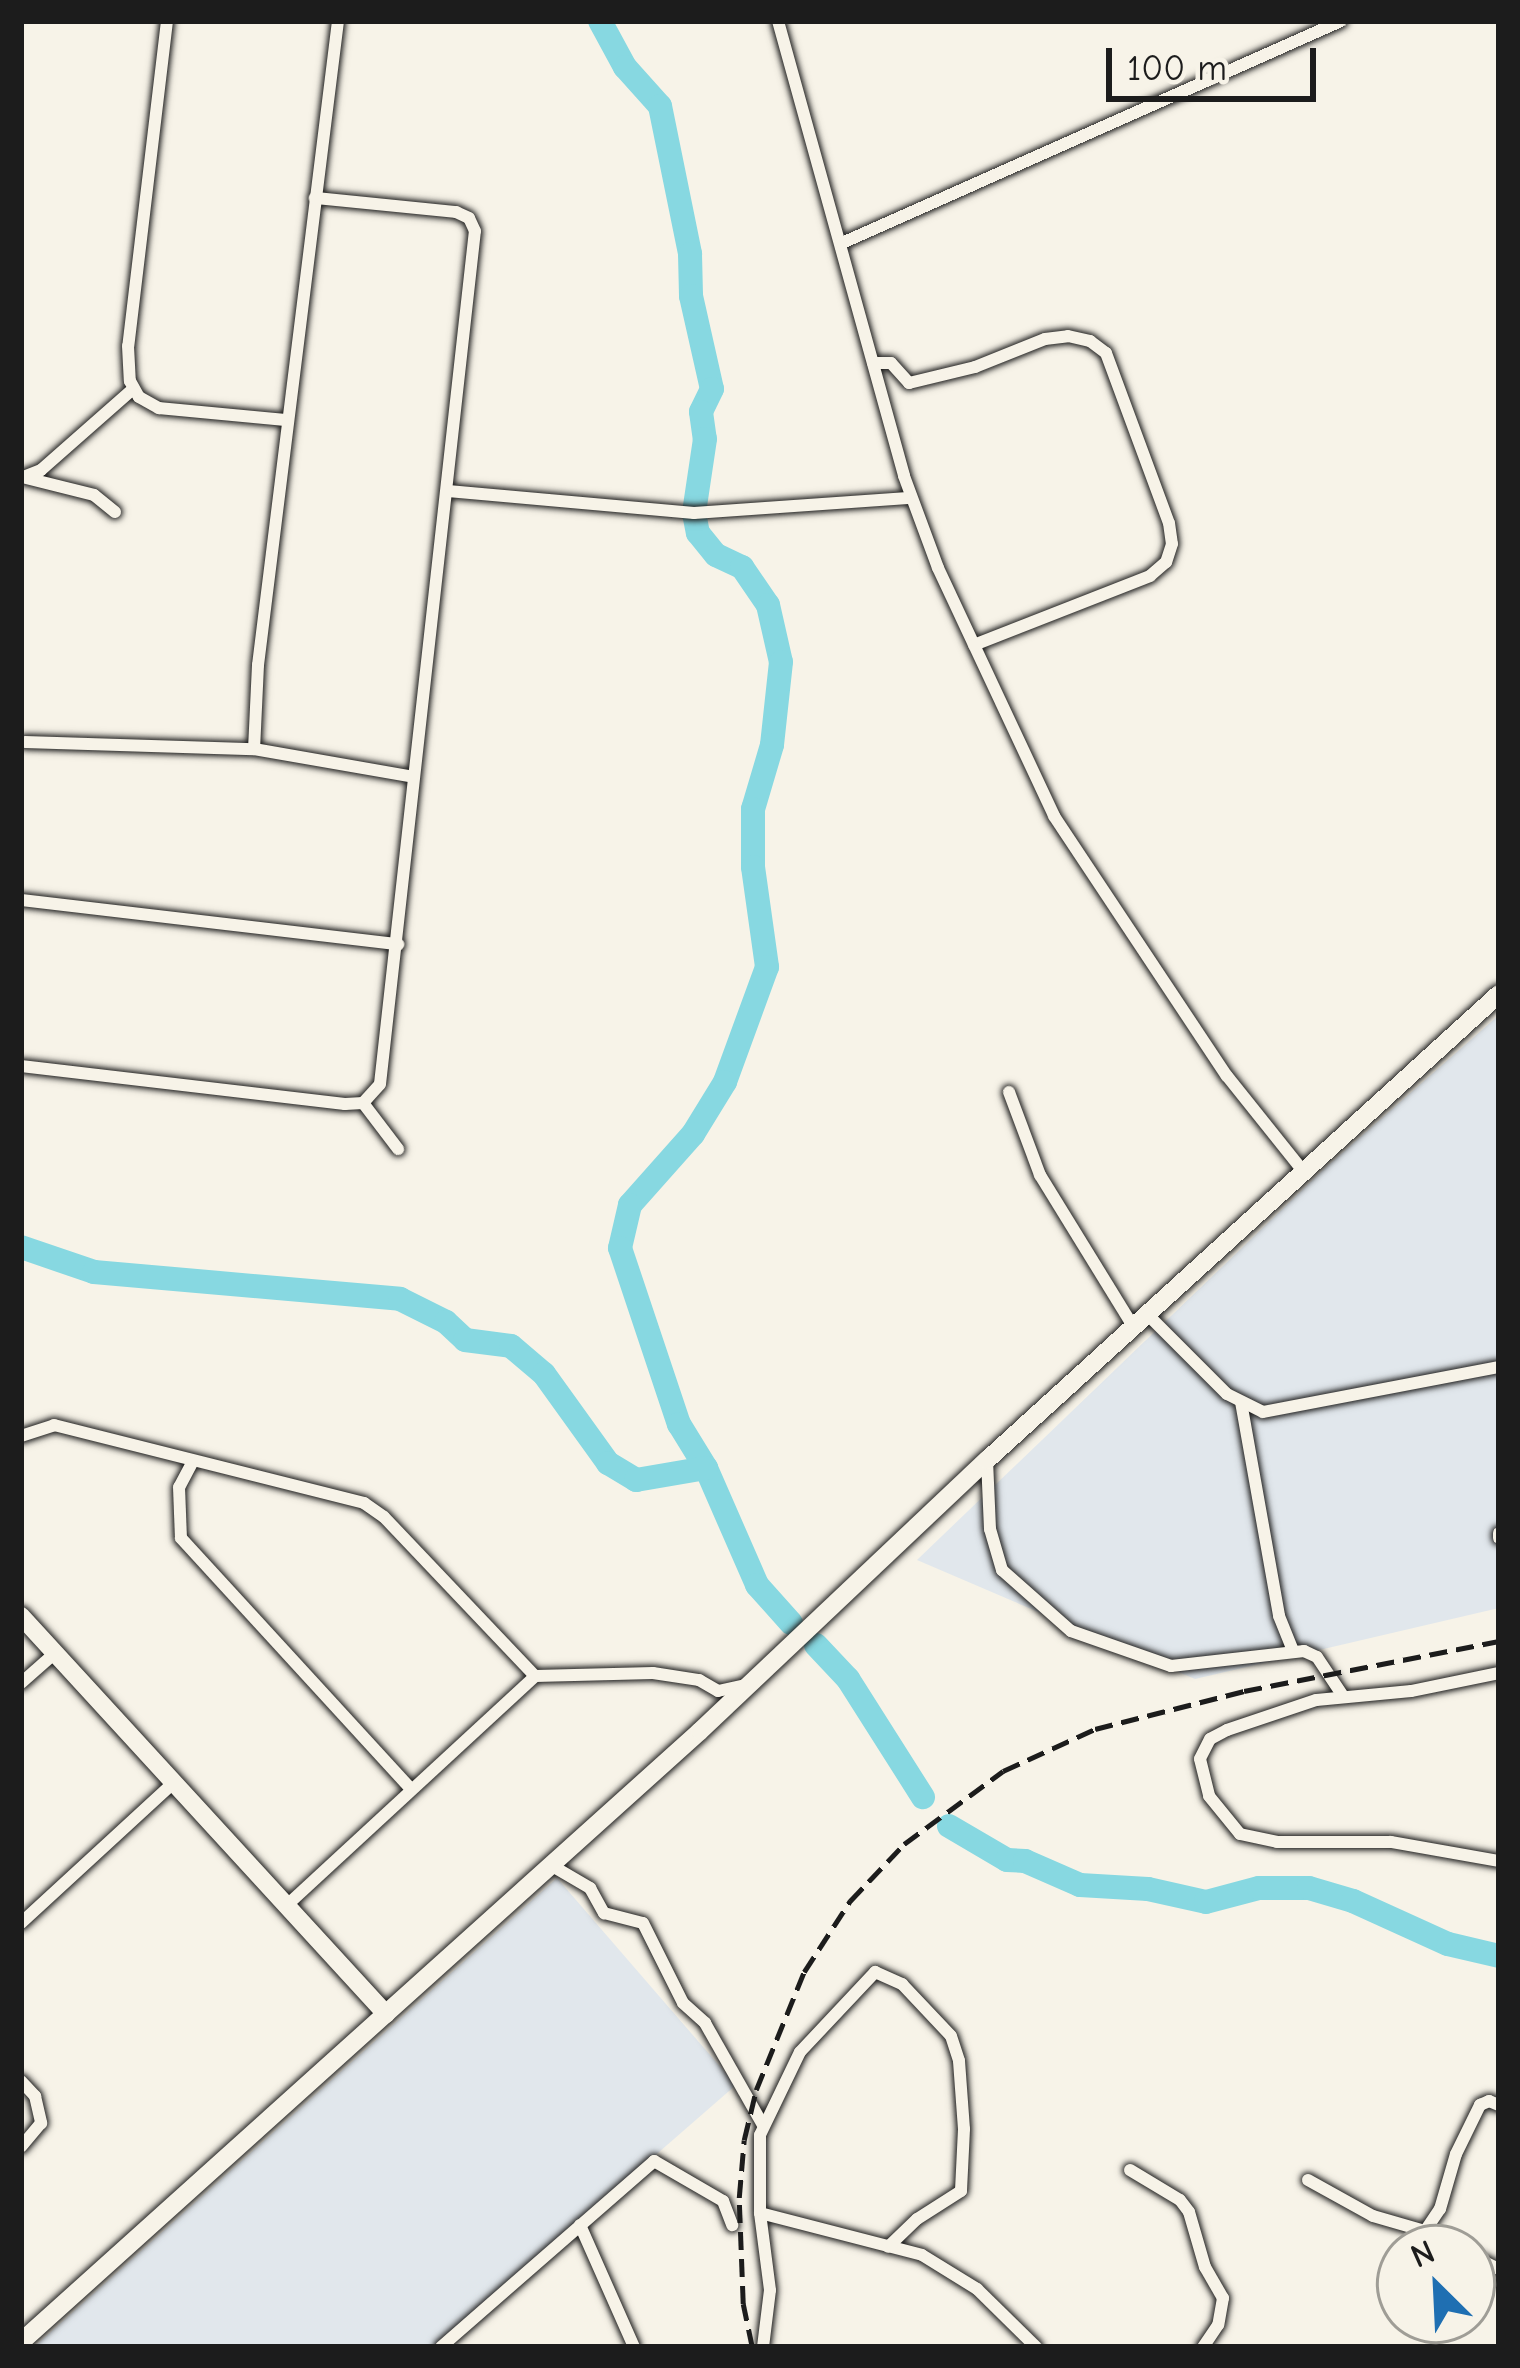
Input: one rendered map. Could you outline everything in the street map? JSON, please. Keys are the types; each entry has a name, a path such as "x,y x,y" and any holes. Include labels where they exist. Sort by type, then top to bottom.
{"main road":[{"path":"21,2342 752,1683 987,1460 1499,994"},
{"path":"21,1616 386,2014"}],"street":[{"path":"167,21 128,346 133,389 159,408 287,420"},
{"path":"254,749 254,703 338,21"},
{"path":"778,21 911,498 974,645 1054,816 1227,1076 1303,1171"},
{"path":"842,244 1342,21"},
{"path":"315,198 456,212 473,224 398,944 380,1084 362,1103"},
{"path":"873,364 891,363 909,382 975,367 1045,339 1068,335 1090,340 1106,353 1169,523 1172,544 1166,562 1150,576 974,645"},
{"path":"22,477 41,470 133,389"},
{"path":"22,477 94,494 115,512"},
{"path":"448,491 694,513 911,498"},
{"path":"25,742 254,749 414,777"},
{"path":"21,900 398,944"},
{"path":"21,1066 362,1103 398,1149"},
{"path":"1009,1092 1040,1175 1140,1320 1241,1402 1263,1412 1300,1409 1499,1367"},
{"path":"1241,1402 1279,1616 1292,1648"},
{"path":"21,1436 54,1425 364,1503 384,1517 535,1676"},
{"path":"987,1460 990,1529 1002,1570 1071,1631 1171,1666 1292,1648 1317,1657 1343,1696"},
{"path":"192,1463 179,1487 181,1538 410,1788"},
{"path":"21,1683 55,1653"},
{"path":"286,1906 535,1676 653,1673 699,1680 718,1691 752,1683"},
{"path":"1499,1673 1289,1708 1210,1739 1201,1769 1224,1819 1240,1834 1261,1840 1391,1842 1499,1861"},
{"path":"21,1923 172,1784"},
{"path":"548,1864 590,1888 604,1913 643,1923 683,2003 705,2023 763,2125"},
{"path":"763,2347 770,2290 760,2213 758,2147 763,2125 800,2052 875,1972 902,1984 924,2003 951,2036 959,2061 962,2187 888,2247"},
{"path":"21,2081 35,2096 41,2122 21,2147"},
{"path":"1430,2224 1480,2105 1489,2101 1499,2105"},
{"path":"451,2344 580,2225 658,2161 723,2201 732,2225"},
{"path":"1130,2170 1189,2212 1205,2266 1223,2298 1218,2325 1203,2347"},
{"path":"1308,2180 1373,2216 1403,2224"},
{"path":"760,2213 922,2255 958,2276 1036,2347"},
{"path":"580,2225 634,2347"}],"shaded area":[{"path":"1499,1015 1499,1608 1195,1679 917,1560 1324,1169"},
{"path":"557,1878 736,2085 435,2347 34,2347"}],"waterway":[{"path":"600,21 625,67 660,106 690,254 691,296 712,389 701,412 705,439 694,513 698,533 716,555 742,567 768,605 781,662 772,745 753,809 753,867 767,967 725,1082 693,1134 630,1205 620,1248 679,1424 706,1468 757,1585 791,1623"},
{"path":"21,1247 94,1272 400,1299 446,1322 465,1340 511,1346 544,1374 608,1463 636,1480 706,1468"},
{"path":"816,1645 848,1679 923,1797"},
{"path":"949,1826 1007,1860 1025,1861 1080,1885 1148,1889 1206,1902 1259,1888 1309,1888 1353,1901 1448,1944 1499,1956"}],"railway":[{"path":"752,2347 743,2304 739,2198 744,2140 756,2090 804,1972 850,1901 904,1844 1003,1771 1095,1729 1244,1691 1499,1641"}]}
